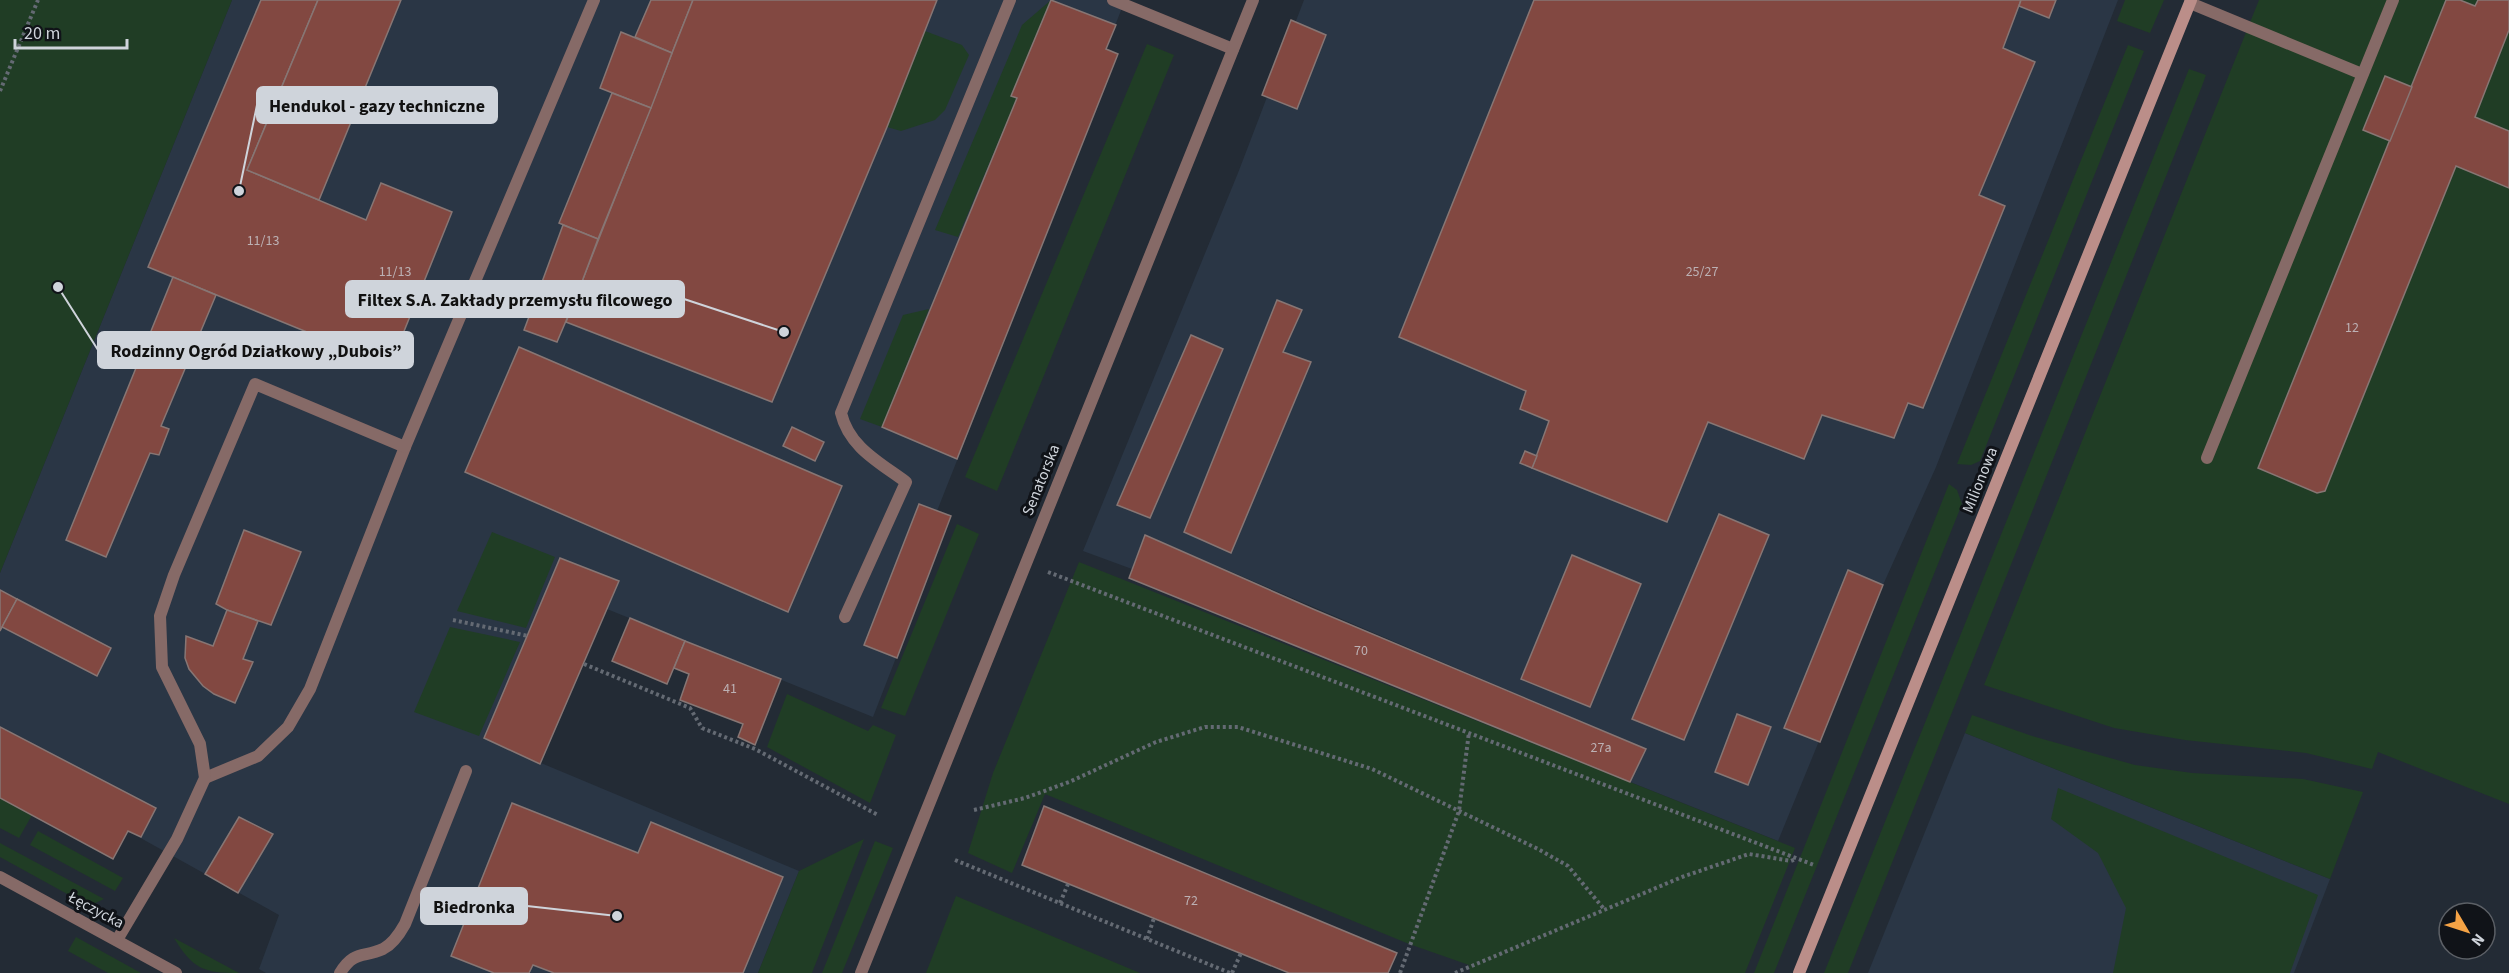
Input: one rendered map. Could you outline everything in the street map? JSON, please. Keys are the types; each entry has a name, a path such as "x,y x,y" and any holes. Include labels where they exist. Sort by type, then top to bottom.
{"street":[{"path":"205,778 258,756 288,727 310,689 405,447 594,0"},
{"path":"845,617 906,482 852,441 844,426 841,413 1010,0"},
{"path":"1113,0 1233,49"},
{"name":"Senatorska","path":"861,973 1253,0"},
{"path":"2206,458 2393,0"},
{"path":"2190,2 2362,74"},
{"name":"Milionowa","path":"1799,973 2190,2"},
{"path":"117,940 177,839 205,778 200,744 162,666 160,616 174,575 255,384 405,447"},
{"path":"340,973 349,959 384,949 397,938 405,924 466,771"},
{"name":"Łęczycka","path":"0,877 176,973"}],"path":[{"path":"0,91 38,0"},
{"path":"1026,561 1060,578 1839,874"},
{"path":"453,620 528,636"},
{"path":"584,664 690,708 702,728 755,749 878,815"},
{"path":"974,810 1025,798 1069,782 1156,742 1205,727 1238,727 1372,769 1538,849 1568,866 1604,909"},
{"path":"1400,973 1459,812 1469,732"},
{"path":"1455,973 1682,877 1749,854 1791,861 1797,859"},
{"path":"955,860 1231,973 1241,953"},
{"path":"1060,903 1068,884"},
{"path":"1147,939 1154,918"}],"shaded area":[{"path":"232,0 1125,0 1106,49 1118,54 937,511 951,516 873,717 607,609 541,763 799,871 758,973 266,973 259,969 279,915 128,831 113,859 0,798 0,573"},
{"path":"1304,0 2118,0 1936,467 1883,585 1778,841 1630,782 1645,749 1145,535 1132,569 1083,551 1238,173"},
{"path":"1965,733 2330,879 2294,973 1868,973"}],"green space":[{"path":"0,0 232,0 0,573"},
{"path":"1051,0 1011,96 1017,98 958,237 935,230 1022,25"},
{"path":"2125,0 2164,0 2150,33 2117,21"},
{"path":"2259,0 2509,0 2509,804 2378,752 2372,769 2306,753 2185,740 2114,728 1984,685"},
{"path":"925,31 962,45 969,55 945,110 935,120 901,131 887,127"},
{"path":"1147,44 1174,55 997,491 965,477"},
{"path":"2128,45 2144,51 1980,461 1971,465 1957,464"},
{"path":"2189,69 2206,75 2202,86 1848,973 1824,973"},
{"path":"929,309 882,427 860,419 903,315"},
{"path":"1949,484 1957,490 1962,504 1774,973 1754,973"},
{"path":"957,524 979,534 905,716 881,708"},
{"path":"492,532 555,557 526,628 457,611"},
{"path":"1079,562 1795,848 1745,973 1470,973 1469,965 1409,944 1045,794 1012,873 968,853 993,773"},
{"path":"450,627 520,642 479,736 414,712"},
{"path":"787,694 868,731 873,725 896,735 870,803 767,747"},
{"path":"1972,715 2032,736 2135,765 2192,773 2303,779 2363,792 2330,879 1965,733"},
{"path":"2058,788 2318,895 2290,973 2113,973 2126,908 2098,853 2051,819"},
{"path":"0,798 32,815 19,838 0,828"},
{"path":"38,831 123,878 115,891 30,845"},
{"path":"864,839 812,973 758,973 799,871"},
{"path":"875,841 893,848 842,973 822,973"},
{"path":"0,843 104,899 89,906 0,857"},
{"path":"956,896 1140,973 926,973"},
{"path":"76,937 141,973 108,973 68,951"},
{"path":"174,938 239,973 216,972 200,967 187,957"}],"building":[{"path":"261,0 318,0 247,170 366,220 381,183 452,212 390,366 148,267"},
{"path":"318,0 401,0 319,200 247,170"},
{"path":"651,0 693,0 672,53 635,37"},
{"path":"693,0 937,0 887,127 772,402 566,322"},
{"path":"1051,0 1116,25 1106,49 1118,54 957,459 882,427 1017,98 1011,96"},
{"path":"1534,0 2021,0 2003,48 2035,62 1979,195 2005,206 1923,408 1908,403 1894,438 1822,415 1804,459 1708,422 1667,522 1532,468 1549,421 1520,409 1526,391 1399,337"},
{"path":"2021,0 2056,0 2049,18 2019,6"},
{"path":"2446,0 2460,0 2475,6 2478,0 2509,0 2509,30 2475,117 2509,131 2509,188 2456,166 2325,491 2317,493 2258,468"},
{"path":"1291,20 1326,35 1297,109 1262,95"},
{"path":"621,32 672,53 651,108 600,88"},
{"path":"2385,76 2412,87 2390,141 2363,130"},
{"path":"612,93 651,108 598,239 559,223"},
{"path":"563,225 598,239 577,295 542,282"},
{"path":"173,277 216,295 161,426 169,429 159,455 150,453 106,557 66,540"},
{"path":"542,282 577,295 557,342 524,330"},
{"path":"1277,300 1302,310 1283,352 1311,362 1231,553 1184,532"},
{"path":"1191,335 1223,349 1150,518 1117,505"},
{"path":"519,347 842,486 788,612 465,472"},
{"path":"792,427 824,442 815,461 783,446"},
{"path":"1525,451 1537,456 1532,468 1520,463"},
{"path":"919,504 951,516 897,658 864,645"},
{"path":"1719,514 1769,535 1684,740 1632,719"},
{"path":"244,530 301,552 271,625 216,604"},
{"path":"1145,535 1313,609 1646,749 1630,782 1129,578"},
{"path":"1572,555 1641,584 1590,707 1521,679"},
{"path":"560,558 619,581 540,764 484,738"},
{"path":"1848,570 1883,585 1820,742 1784,728"},
{"path":"0,590 17,599 0,631"},
{"path":"17,599 111,648 97,676 2,627"},
{"path":"227,610 258,621 243,659 253,662 235,703 214,694 203,686 189,669 185,658 186,636 213,646"},
{"path":"630,618 685,641 667,684 612,661"},
{"path":"685,641 781,679 755,745 738,737 743,724 680,700 689,674 674,668"},
{"path":"1737,714 1771,727 1748,785 1715,772"},
{"path":"0,727 156,808 141,837 128,831 113,859 0,798"},
{"path":"512,803 638,853 651,822 783,877 743,973 554,973 533,965 529,973 494,973 451,956"},
{"path":"1044,806 1397,953 1388,973 1289,973 1022,865"},
{"path":"239,817 273,834 238,893 205,874"}],"place":[{"name":"Hendukol - gazy techniczne","path":"239,191"},
{"name":"Rodzinny Ogród Działkowy „Dubois”","path":"58,287"},
{"name":"Filtex S.A. Zakłady przemysłu filcowego","path":"784,332"},
{"name":"Biedronka","path":"617,916"}]}
